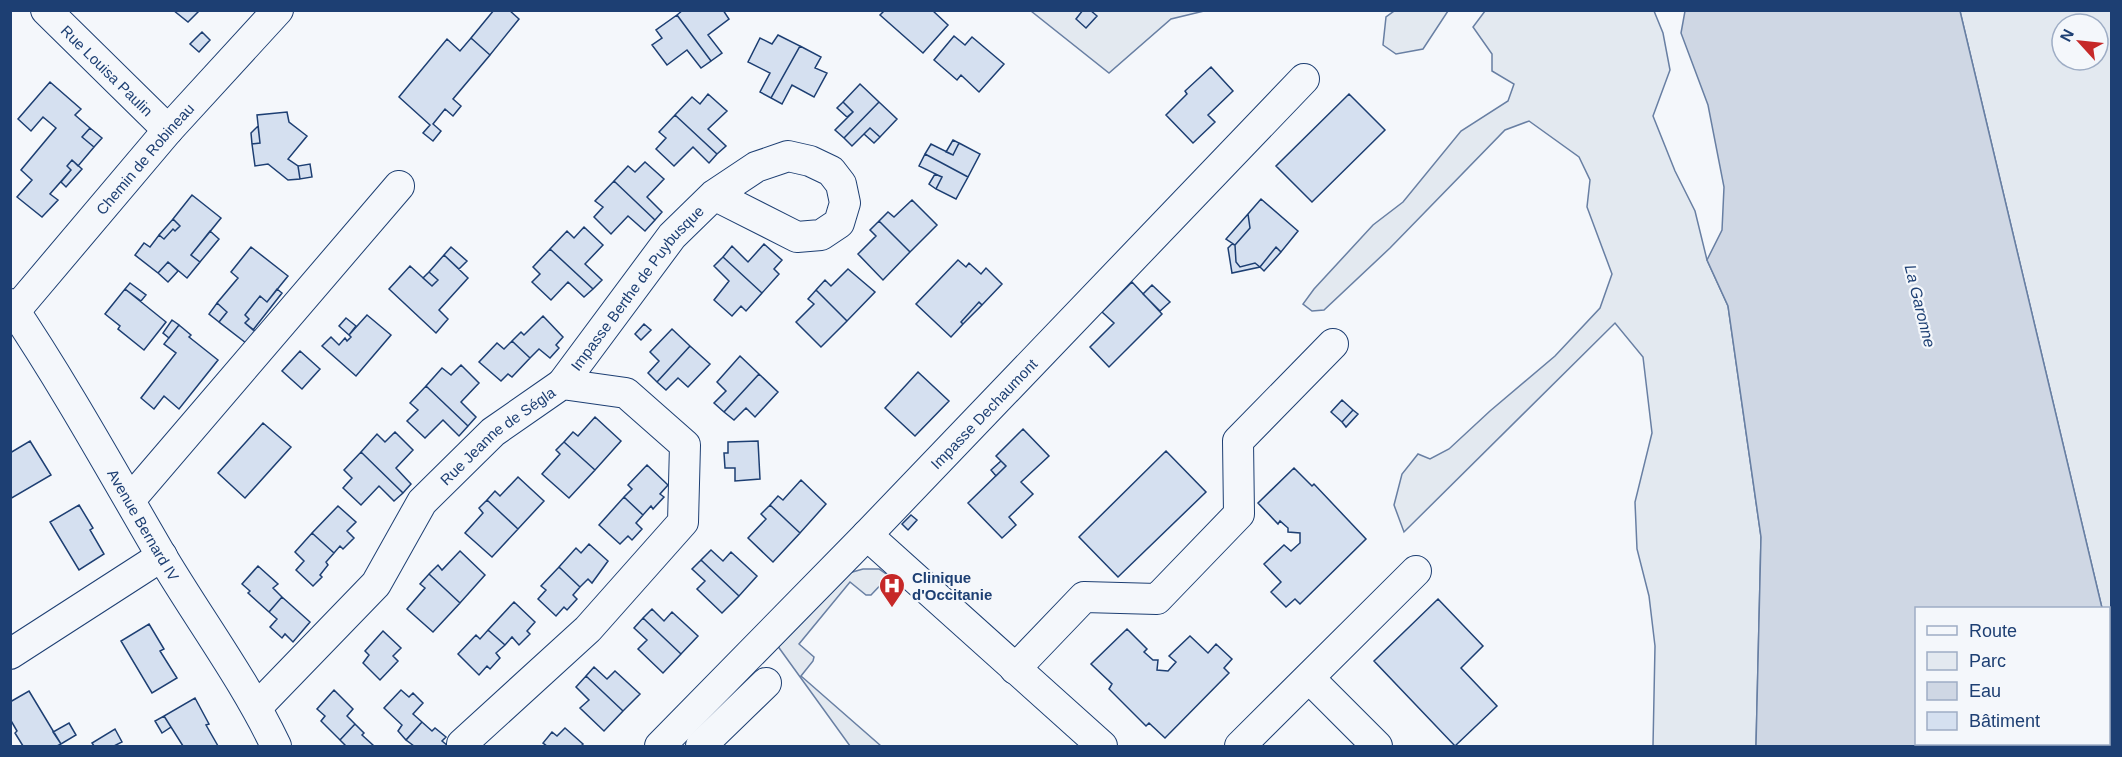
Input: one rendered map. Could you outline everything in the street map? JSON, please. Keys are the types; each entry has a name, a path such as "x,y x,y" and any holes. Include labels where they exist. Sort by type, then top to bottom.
{"street":[{"name":"Rue Louisa Paulin","path":"46,10 168,130"},
{"name":"Chemin de Robineau","path":"13,307 168,130 278,10"},
{"name":"Impasse Dechaumont","path":"660,747 867,535 1304,79"},
{"path":"130,500 399,186"},
{"name":"Impasse Berthe de Puybusque","path":"562,384 672,236 714,195"},
{"name":"Avenue Bernard IV","path":"13,307 162,556 257,707 276,747"},
{"path":"1015,669 1084,597 1157,599 1166,591 1239,514 1239,441 1333,344"},
{"name":"Rue Jeanne de Ségla","path":"257,707 376,584 422,502 493,432 562,384 626,393 685,445 683,522 588,629 462,744"},
{"path":"867,535 1102,747"},
{"path":"10,654 162,556"},
{"path":"1240,747 1416,571"},
{"path":"1309,678 1377,747"},
{"path":"701,747 766,683"}],"green space":[{"path":"1031,11 1204,11 1171,19 1109,73"},
{"path":"1394,11 1448,11 1423,49 1396,54 1383,45 1386,17"},
{"path":"1485,11 1654,11 1663,33 1670,70 1653,116 1675,171 1695,211 1707,260 1728,306 1761,537 1756,746 1653,746 1655,646 1649,596 1637,549 1635,502 1652,433 1643,357 1615,323 1404,532 1394,505 1402,474 1418,454 1430,459 1449,449 1555,356 1600,308 1612,274 1587,207 1590,180 1579,157 1529,121 1505,130 1390,248 1324,310 1312,311 1303,304 1373,225 1403,202 1461,131 1508,101 1514,84 1492,71 1492,54 1473,27"},
{"path":"1960,11 2111,11 2111,650 2110,607 2102,607"},
{"path":"863,569 879,569 889,576 871,595 866,595 850,582 799,644 814,657 801,676 881,746 850,746 777,645 849,573"}],"water":[{"name":"La Garonne","path":"1685,11 1960,11 2102,607 1915,607 1915,745 2110,745 2110,642 2112,650 2111,746 1756,746 1761,537 1728,306 1707,260 1722,230 1724,187 1708,105 1681,33"}],"building":[{"path":"173,10 200,10 188,22"},
{"path":"494,10 509,10 519,19 490,55 471,38"},
{"path":"683,10 723,10 729,19 708,35 722,53 711,61 677,15"},
{"path":"885,10 932,10 948,25 923,53 880,15"},
{"path":"1083,10 1090,10 1097,16 1086,28 1076,19"},
{"path":"677,15 711,61 701,68 687,50 667,65 652,45 662,38 656,30"},
{"path":"202,32 210,40 199,52 190,44"},
{"path":"778,35 800,46 771,98 760,92 770,73 748,62 760,38 772,44"},
{"path":"954,36 965,45 972,37 1004,64 979,92 961,75 957,80 934,60"},
{"path":"471,38 490,55 453,99 461,106 453,116 445,109 433,124 441,131 433,141 423,133 430,125 399,97 447,39 460,51"},
{"path":"800,46 821,57 815,68 827,73 814,97 792,85 782,104 771,98"},
{"path":"1211,67 1233,91 1208,115 1215,122 1193,143 1166,115 1187,94 1185,91"},
{"path":"50,82 81,109 75,115 90,128 82,137 94,147 78,166 72,160 67,166 71,170 50,194 58,200 42,217 17,197 32,180 21,170 56,128 43,117 31,131 18,119"},
{"path":"860,84 879,102 844,138 835,130 853,112 843,102"},
{"path":"708,94 727,111 708,129 726,146 717,154 675,115 692,97 700,104"},
{"path":"1349,94 1385,130 1312,202 1276,166"},
{"path":"843,102 853,112 847,117 837,108"},
{"path":"879,102 897,119 880,137 870,128 852,146 844,138"},
{"path":"287,112 289,122 307,136 288,159 298,166 300,179 288,180 268,164 255,166 252,144 260,143 257,115"},
{"path":"675,115 717,154 709,163 693,147 674,166 656,149 666,138 659,132"},
{"path":"258,126 260,143 252,144 251,133"},
{"path":"90,128 102,138 94,147 82,137"},
{"path":"870,128 880,137 874,143 864,134"},
{"path":"953,140 959,143 953,155 946,152"},
{"path":"959,143 980,154 968,177 925,154 931,144 953,155"},
{"path":"925,154 968,177 956,199 936,189 942,177 919,166"},
{"path":"72,160 82,169 66,187 61,182 71,170 67,166"},
{"path":"645,162 664,179 647,197 662,212 655,220 614,181 628,166 635,172"},
{"path":"310,164 312,177 300,179 298,166"},
{"path":"935,174 942,177 936,189 929,184"},
{"path":"614,181 655,220 645,231 628,216 611,234 594,217 603,207 595,201"},
{"path":"192,195 221,218 191,255 200,262 187,278 168,262 158,273 135,255 144,243 150,247 159,235 164,239 173,229 175,231 180,226 173,219"},
{"path":"1261,199 1298,231 1281,252 1276,247 1260,267 1255,263 1240,267 1236,262 1235,245 1250,228 1248,214"},
{"path":"912,200 937,225 910,252 879,221 888,212 894,217"},
{"path":"1248,214 1250,228 1235,245 1226,239"},
{"path":"173,219 180,226 175,231 173,229 164,239 159,235"},
{"path":"879,221 910,252 883,280 858,254 876,236 870,230"},
{"path":"584,227 603,245 585,264 602,280 593,289 550,249 567,231 574,238"},
{"path":"210,231 219,239 200,262 191,255"},
{"path":"764,244 782,260 774,269 779,274 762,293 723,257 732,246 748,262"},
{"path":"1232,244 1235,245 1236,262 1240,267 1255,263 1260,267 1232,273 1228,248"},
{"path":"251,247 288,276 267,302 260,296 245,315 249,319 245,323 255,331 246,343 219,322 227,312 217,303 238,278 231,272"},
{"path":"451,247 467,261 459,269 444,255"},
{"path":"1276,247 1281,252 1264,271 1260,267"},
{"path":"550,249 593,289 584,297 568,282 551,300 532,282 540,274 533,267"},
{"path":"444,255 468,278 439,310 448,319 436,333 389,289 410,266 432,286 438,280 429,272"},
{"path":"723,257 762,293 746,311 741,306 732,316 714,300 729,281 714,266"},
{"path":"958,260 966,267 969,263 981,274 986,268 1002,284 982,305 979,302 951,337 916,304"},
{"path":"168,262 178,271 168,282 158,273"},
{"path":"848,269 875,292 847,321 816,290 825,280 831,286"},
{"path":"429,272 438,280 432,286 423,278"},
{"path":"1132,282 1162,314 1109,367 1090,347 1114,323 1102,312"},
{"path":"130,283 146,295 141,301 125,289"},
{"path":"1152,285 1170,302 1160,311 1143,294"},
{"path":"125,289 166,322 144,350 118,329 120,326 105,314"},
{"path":"277,289 282,293 253,330 245,323 249,319 245,315 260,296 267,302"},
{"path":"816,290 847,321 821,347 796,322 814,304 808,299"},
{"path":"979,302 982,305 963,324 961,322"},
{"path":"217,303 227,312 219,322 209,314"},
{"path":"367,315 391,335 356,376 322,346 331,337 339,345 345,338 347,341 351,337 349,335"},
{"path":"543,316 563,337 556,345 559,348 550,358 539,349 530,358 512,341 521,332 524,335"},
{"path":"346,318 356,326 349,335 339,326"},
{"path":"172,320 179,325 169,338 163,333"},
{"path":"644,324 651,330 641,340 635,334"},
{"path":"179,325 191,335 189,337 218,360 179,409 164,396 154,409 141,398 176,353 164,344"},
{"path":"672,329 690,346 657,382 648,373 659,361 650,352"},
{"path":"512,341 530,358 512,377 508,374 501,381 479,362 497,343 504,349"},
{"path":"690,346 710,364 688,387 678,378 666,390 657,382"},
{"path":"300,351 320,369 302,389 282,371"},
{"path":"740,356 759,374 724,412 714,403 726,391 717,382"},
{"path":"461,365 479,383 461,402 476,417 468,426 426,386 442,368 451,375"},
{"path":"918,372 949,401 915,436 885,408"},
{"path":"759,374 778,392 755,417 746,408 734,420 724,412"},
{"path":"426,386 468,426 459,436 443,420 425,438 407,421 418,410 410,403"},
{"path":"1342,400 1353,410 1342,422 1331,412"},
{"path":"1353,410 1358,414 1346,427 1342,422"},
{"path":"595,417 621,441 595,470 564,442 573,432 578,436"},
{"path":"263,423 291,447 245,498 218,473"},
{"path":"1023,429 1049,456 1021,482 1033,494 1009,517 1016,525 1002,538 968,503 1006,466 996,456"},
{"path":"395,432 413,450 396,468 411,484 403,493 361,452 377,434 385,442"},
{"path":"30,441 51,475 10,499 10,453"},
{"path":"758,441 760,479 735,481 735,468 725,468 724,453 728,453 728,442"},
{"path":"564,442 595,470 569,498 542,474 560,454 556,450"},
{"path":"1166,451 1206,492 1118,577 1079,537"},
{"path":"361,452 403,493 394,501 379,486 361,505 343,488 352,478 344,470"},
{"path":"1001,461 1006,466 996,476 991,470"},
{"path":"647,465 668,485 660,494 664,497 653,509 651,506 643,515 624,497 632,489 628,485"},
{"path":"1294,468 1312,486 1314,484 1366,539 1300,604 1295,599 1286,607 1271,592 1281,582 1264,564 1284,545 1291,551 1300,543 1300,533 1288,532 1288,528 1280,521 1278,524 1258,503"},
{"path":"518,477 544,501 518,529 487,500 495,491 500,496"},
{"path":"801,480 826,504 800,533 770,505 778,496 783,500"},
{"path":"624,497 643,515 636,523 642,529 632,540 628,536 620,544 599,525"},
{"path":"487,500 518,529 492,557 465,533 483,513 479,508"},
{"path":"79,505 93,528 90,530 104,554 79,570 50,522"},
{"path":"770,505 800,533 773,562 748,538 766,519 761,514"},
{"path":"338,506 356,522 347,531 354,538 343,549 340,546 334,553 312,533"},
{"path":"911,515 917,520 908,530 902,524"},
{"path":"312,533 334,553 326,562 328,565 320,575 322,577 313,586 296,570 304,561 295,552"},
{"path":"589,544 608,561 592,583 588,579 580,587 559,567 576,548 581,553"},
{"path":"711,550 723,561 731,552 757,576 739,596 701,560"},
{"path":"460,551 485,575 460,603 429,574 438,565 442,570"},
{"path":"701,560 739,596 722,613 697,589 705,581 692,569"},
{"path":"258,566 278,584 273,588 282,597 269,612 248,593 250,591 242,584"},
{"path":"559,567 580,587 573,595 577,599 567,610 564,607 556,616 538,599 546,590 541,586"},
{"path":"429,574 460,603 433,632 407,609 425,588 420,584"},
{"path":"282,597 310,622 293,642 285,634 282,638 270,627 277,619 269,612"},
{"path":"1438,599 1483,646 1461,668 1497,706 1455,746 1374,661"},
{"path":"514,602 535,622 527,631 530,634 519,645 512,637 505,645 488,630"},
{"path":"652,609 664,621 672,612 698,636 681,654 643,618"},
{"path":"643,618 681,654 663,673 638,649 647,640 634,628"},
{"path":"149,624 164,649 160,651 177,678 152,693 121,641"},
{"path":"1127,629 1147,649 1144,652 1153,660 1158,660 1157,670 1168,671 1176,662 1169,656 1190,636 1208,653 1216,644 1232,659 1224,668 1229,673 1165,738 1149,723 1146,726 1109,689 1112,684 1091,664"},
{"path":"488,630 505,645 496,653 500,658 490,669 487,666 479,675 458,654 476,635 480,639"},
{"path":"383,631 401,648 393,656 398,661 380,680 363,663 369,655 365,651"},
{"path":"594,667 607,679 615,671 640,694 623,711 586,676"},
{"path":"586,676 623,711 604,731 580,708 589,700 576,687"},
{"path":"334,690 353,709 347,716 355,724 340,740 321,721 325,716 317,709"},
{"path":"401,690 409,697 413,693 423,703 413,714 422,722 406,740 398,731 402,725 384,708"},
{"path":"29,691 61,744 23,746 15,733 17,731 10,719 10,702"},
{"path":"195,698 218,746 183,746 164,716"},
{"path":"164,716 171,727 162,733 155,721"},
{"path":"422,722 432,731 435,728 446,737 442,741 448,746 414,746 406,740"},
{"path":"69,723 76,735 61,744 53,732"},
{"path":"355,724 364,733 362,735 374,746 346,746 340,740"},
{"path":"565,728 583,744 581,746 547,746 543,743 552,732 557,736"},
{"path":"115,729 122,742 114,746 94,746 92,743"}],"place":[{"name":"Clinique d'Occitanie","path":"892,609"}]}
